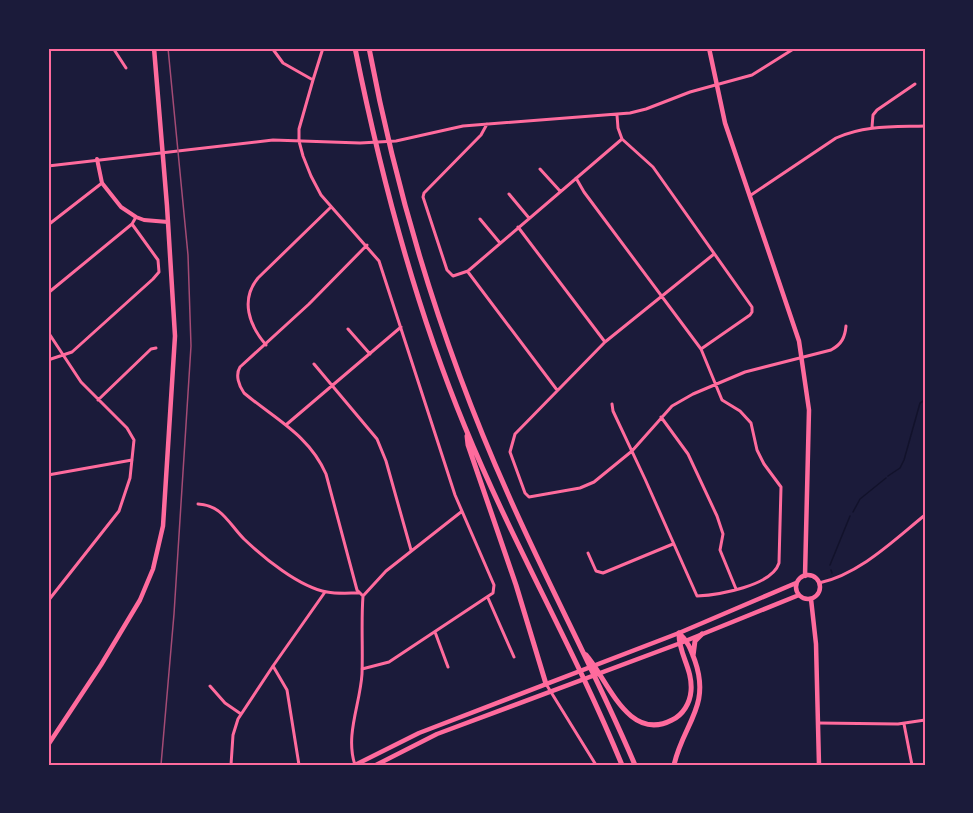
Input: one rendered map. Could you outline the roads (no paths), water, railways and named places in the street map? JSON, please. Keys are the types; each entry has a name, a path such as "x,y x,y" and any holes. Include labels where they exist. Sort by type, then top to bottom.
{"highway":[{"path":"356,48 379,156 406,258 465,429 622,765"},
{"path":"369,48 392,159 456,368 507,493 635,765"},
{"path":"465,429 468,445 516,585 546,684"},
{"path":"582,650 594,663 628,714 643,723 657,725 677,718 690,697 690,673 678,644 679,633"},
{"path":"674,765 701,694 700,679 687,640 679,633"},
{"path":"693,657 695,641 702,634"}],"main road":[{"path":"48,745 135,610 150,579 159,549 165,512 175,336 154,48"},
{"path":"709,48 716,87 734,152 751,195 793,321 801,357 810,422 805,576"},
{"path":"355,765 419,733 679,633 796,583 805,576 812,576 819,582 819,593 810,599 804,599 798,595 796,583"},
{"path":"378,764 438,734 678,644 798,595"},
{"path":"810,599 816,644 819,765"}],"street":[{"path":"113,48 126,68"},
{"path":"272,48 284,63 314,80"},
{"path":"323,48 299,126 299,141 311,177 332,207 379,261 461,512 492,578 494,591 488,598 389,662 362,669"},
{"path":"48,166 273,140 360,143 407,139 463,126 617,115 646,109 690,92 716,87 752,75 787,50 795,48"},
{"path":"872,127 872,119 877,110 915,84"},
{"path":"617,115 622,139 653,167 753,310 750,315 701,349"},
{"path":"487,124 481,135 424,193 423,197 447,270 453,276 468,271 622,139"},
{"path":"751,195 848,132 872,127 925,126"},
{"path":"97,159 102,183 121,207 136,217 152,222 168,222"},
{"path":"540,169 560,191"},
{"path":"576,178 584,192 701,349 723,402 740,411 749,420 764,464 780,486 778,568 767,577 736,589 719,594 697,596 613,411 612,404"},
{"path":"48,225 102,183"},
{"path":"509,194 529,218"},
{"path":"266,345 256,331 249,314 249,291 257,279 332,207"},
{"path":"48,293 132,224 136,217"},
{"path":"480,219 500,243"},
{"path":"48,360 72,352 159,272 158,260 132,224"},
{"path":"518,227 605,342"},
{"path":"355,765 351,738 362,669 361,594 326,474 312,448 287,424 244,393 238,373 240,367 266,345 367,245"},
{"path":"714,254 605,342 515,434 510,452 525,493 531,497 588,485 603,476 632,451 677,402 745,372 823,353 837,347 843,340 846,326"},
{"path":"468,271 557,390"},
{"path":"287,424 402,327"},
{"path":"348,329 370,354"},
{"path":"48,332 79,379 131,434 134,441 130,479 119,511 48,601"},
{"path":"98,400 151,349 156,348"},
{"path":"314,364 374,433 380,445 411,550"},
{"path":"661,417 688,454 717,516 723,534 720,550 736,589"},
{"path":"48,475 132,460"},
{"path":"198,504 216,508 242,537 299,580 325,592 361,594 411,550 461,512"},
{"path":"819,582 835,578 870,558 925,515"},
{"path":"588,553 596,571 603,573 673,544"},
{"path":"231,765 234,730 241,714 325,592"},
{"path":"488,598 514,657"},
{"path":"435,632 448,667"},
{"path":"273,666 287,690 299,765"},
{"path":"546,684 597,765"},
{"path":"210,686 229,706 241,714"},
{"path":"818,723 904,724 925,720"},
{"path":"904,724 912,765"}],"waterway":[{"path":"888,476 900,468 904,460 920,403 925,400"},
{"path":"853,512 860,499 886,478"},
{"path":"830,565 850,516"}],"railway":[{"path":"161,765 174,614 191,346 188,255 168,48"}]}
